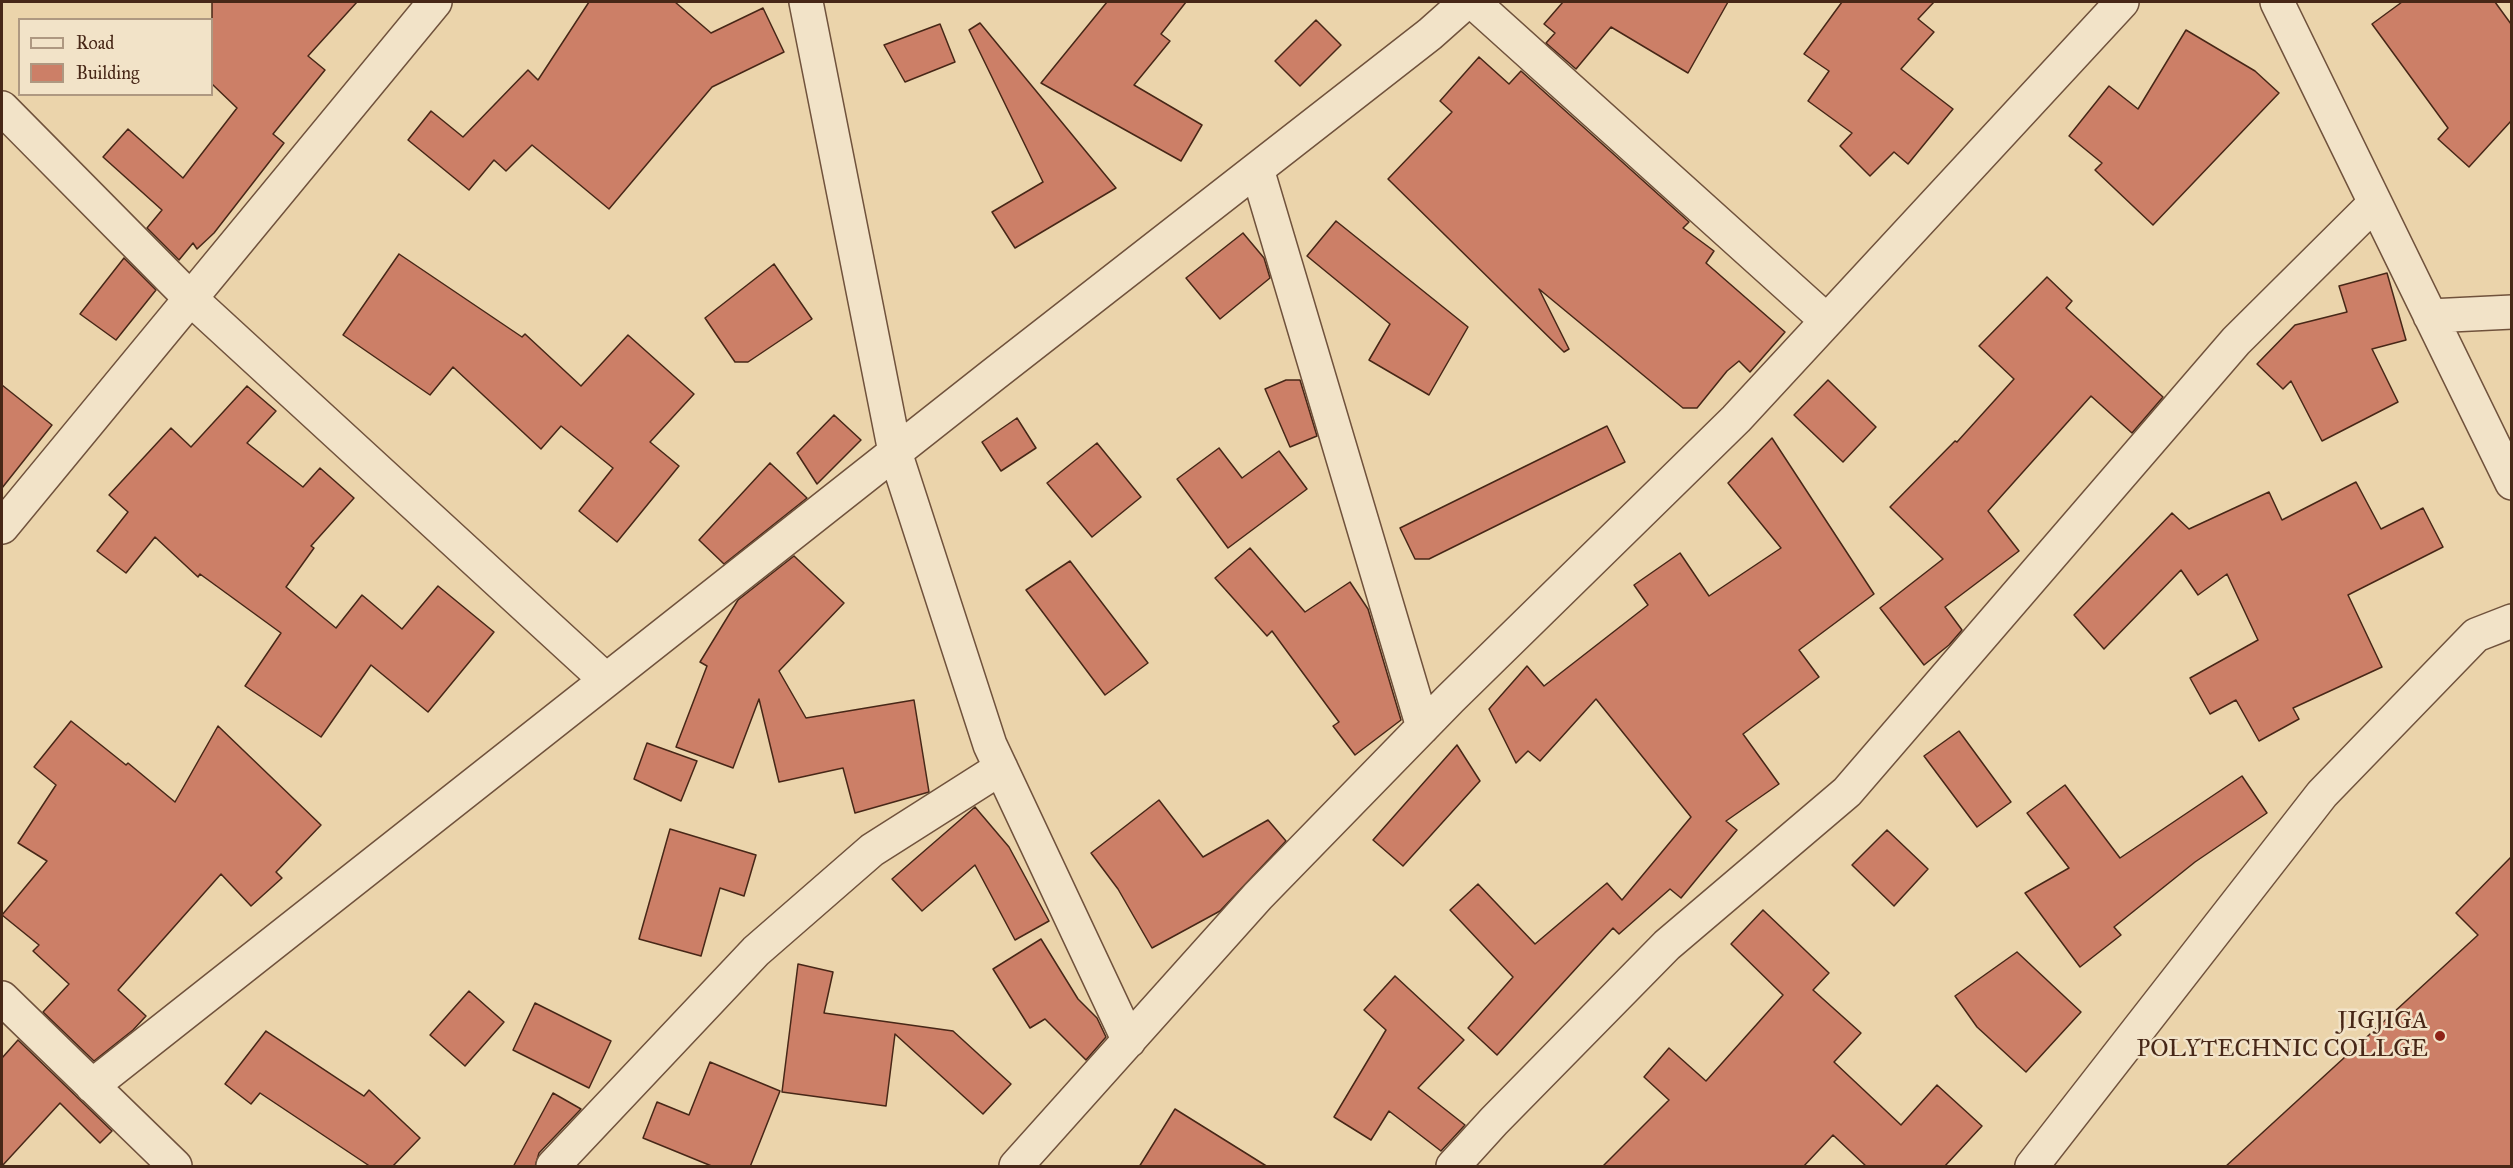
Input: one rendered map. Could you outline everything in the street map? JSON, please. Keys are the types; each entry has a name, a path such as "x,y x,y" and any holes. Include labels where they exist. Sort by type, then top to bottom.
{"street":[{"path":"2,528 435,2"},
{"path":"806,2 895,452 990,745 1129,1041"},
{"path":"92,1086 895,452 1430,34 1466,2"},
{"path":"1473,2 1826,320"},
{"path":"1016,1167 1258,896 1423,727 1736,418 2122,2"},
{"path":"2277,2 2511,483"},
{"path":"2,108 191,299 606,680"},
{"path":"1257,169 1423,727"},
{"path":"1453,1167 1494,1121 1667,945 1847,792 2236,341 2375,202"},
{"path":"2430,316 2511,312"},
{"path":"2032,1167 2322,794 2475,635 2511,621"},
{"path":"553,1167 756,951 872,850 1001,768"},
{"path":"2,998 175,1167"}],"building":[{"path":"212,2 357,2 308,56 325,70 273,134 284,143 214,233 197,249 193,243 179,260 147,228 162,210 103,157 128,129 183,178 237,108 213,85"},
{"path":"589,2 675,2 711,33 763,8 784,52 712,87 609,209 532,145 506,171 494,160 469,190 408,140 431,111 463,137 528,70 538,80"},
{"path":"1107,2 1186,2 1161,34 1170,41 1134,85 1202,125 1181,161 1041,83"},
{"path":"1563,2 1728,2 1688,73 1611,27 1576,69 1546,43 1555,33 1544,24"},
{"path":"1842,2 1934,2 1918,19 1934,32 1901,69 1953,109 1908,164 1894,152 1870,176 1840,146 1852,133 1808,101 1829,71 1804,54"},
{"path":"2402,2 2495,2 2511,24 2511,121 2469,167 2438,139 2448,128 2372,24"},
{"path":"1316,20 1341,45 1300,86 1275,61"},
{"path":"980,23 1116,188 1015,248 992,212 1043,182 969,30"},
{"path":"940,24 955,62 905,82 884,45"},
{"path":"2186,30 2255,71 2279,93 2153,225 2095,170 2102,163 2069,136 2109,86 2138,109"},
{"path":"1479,57 1509,84 1521,71 1689,222 1683,228 1714,251 1706,263 1785,332 1750,372 1739,361 1727,371 1697,408 1683,408 1539,289 1569,349 1564,352 1388,179 1452,112 1440,101"},
{"path":"1336,221 1468,327 1429,395 1369,360 1390,324 1307,256"},
{"path":"1243,233 1264,258 1270,278 1220,319 1186,278"},
{"path":"399,254 522,337 525,334 581,386 628,335 694,394 650,442 679,466 617,542 579,511 613,468 561,426 541,449 453,367 430,395 343,335"},
{"path":"124,258 156,290 116,340 80,314"},
{"path":"774,264 812,319 748,362 735,362 705,318"},
{"path":"2387,273 2406,340 2372,349 2398,402 2322,441 2291,381 2283,389 2257,364 2295,325 2347,312 2339,286"},
{"path":"2047,277 2072,301 2066,308 2163,397 2132,433 2091,396 1988,511 2019,551 1945,607 1962,630 1949,645 1924,665 1880,608 1943,559 1890,507 1955,441 1957,442 2014,379 1979,346"},
{"path":"1286,380 1300,380 1317,436 1290,447 1265,389"},
{"path":"1828,380 1876,427 1843,462 1794,415"},
{"path":"2,385 52,425 2,488"},
{"path":"247,386 276,411 247,443 303,487 320,468 354,498 311,546 314,548 286,587 336,628 362,595 402,629 438,586 494,632 428,712 371,665 321,737 245,686 281,633 200,574 198,577 155,537 126,573 97,551 128,512 109,495 171,428 191,447"},
{"path":"834,415 861,440 817,484 797,453"},
{"path":"1017,418 1036,448 1001,471 982,442"},
{"path":"1607,426 1625,462 1429,559 1415,559 1400,528"},
{"path":"1772,438 1874,594 1799,650 1819,677 1743,734 1779,784 1726,821 1737,830 1681,898 1670,889 1619,934 1613,928 1497,1055 1468,1028 1513,977 1450,910 1478,884 1535,944 1607,883 1622,900 1691,817 1596,699 1540,761 1528,751 1516,763 1489,709 1527,666 1544,686 1648,605 1634,585 1680,553 1709,596 1781,548 1728,483"},
{"path":"1097,443 1141,497 1092,537 1047,483"},
{"path":"1219,448 1242,478 1279,451 1307,489 1228,548 1177,479"},
{"path":"770,463 807,498 724,564 699,540"},
{"path":"2356,482 2381,529 2423,508 2443,547 2348,595 2382,667 2293,708 2299,719 2259,741 2236,700 2210,714 2190,678 2258,640 2227,574 2198,595 2181,570 2104,649 2074,615 2172,513 2189,529 2269,492 2282,520"},
{"path":"1250,548 1305,612 1350,582 1368,609 1401,720 1355,755 1333,726 1339,722 1272,631 1267,636 1215,578"},
{"path":"794,556 844,603 779,671 806,718 914,700 929,792 855,813 843,768 779,782 759,699 733,768 676,747 707,666 700,662 738,600"},
{"path":"1070,561 1148,663 1105,695 1026,590"},
{"path":"71,721 126,765 128,763 175,802 218,726 321,825 276,872 282,878 251,906 221,874 118,990 146,1016 133,1030 94,1061 43,1012 69,984 33,951 39,945 2,915 47,861 18,843 56,785 34,767"},
{"path":"1959,731 2011,802 1977,827 1924,756"},
{"path":"647,743 697,761 681,801 634,779"},
{"path":"1457,745 1480,781 1403,866 1373,840"},
{"path":"2242,776 2267,813 2195,862 2114,927 2121,935 2080,967 2025,893 2069,868 2027,813 2065,785 2120,858"},
{"path":"1159,800 1203,857 1268,820 1286,841 1220,911 1152,948 1118,889 1091,853"},
{"path":"975,807 1009,847 1049,921 1015,940 975,865 922,911 892,879"},
{"path":"670,829 756,855 744,896 720,888 701,956 639,939"},
{"path":"1887,830 1928,869 1894,906 1852,865"},
{"name":"JIGJIGA POLYTECHNIC COLLGE","path":"2511,857 2511,1167 2225,1167 2478,935 2456,913"},
{"path":"1763,910 1829,973 1813,990 1861,1033 1834,1062 1901,1125 1937,1085 1982,1126 1944,1167 1867,1167 1833,1135 1803,1167 1602,1167 1669,1100 1644,1077 1669,1048 1706,1081 1783,995 1731,944"},
{"path":"1041,939 1078,999 1097,1018 1106,1037 1086,1060 1045,1019 1030,1028 993,969"},
{"path":"2017,952 2081,1012 2026,1072 1977,1027 1955,996"},
{"path":"798,964 833,972 824,1013 953,1031 1011,1084 983,1114 895,1034 886,1106 782,1092"},
{"path":"1395,976 1464,1040 1418,1088 1465,1125 1441,1151 1389,1111 1371,1140 1334,1117 1386,1030 1364,1010"},
{"path":"469,991 504,1022 465,1066 430,1035"},
{"path":"535,1003 611,1041 589,1088 513,1050"},
{"path":"266,1031 364,1096 369,1090 420,1138 392,1167 371,1167 260,1093 251,1104 225,1084"},
{"path":"18,1040 112,1131 100,1143 60,1103 2,1166 2,1058"},
{"path":"710,1062 780,1091 750,1167 714,1167 643,1138 657,1102 689,1115"},
{"path":"553,1093 581,1109 539,1153 535,1167 513,1167"},
{"path":"1175,1109 1268,1167 1139,1167"}],"place":[{"name":"JIGJIGA POLYTECHNIC COLLGE","path":"2440,1036"}]}
